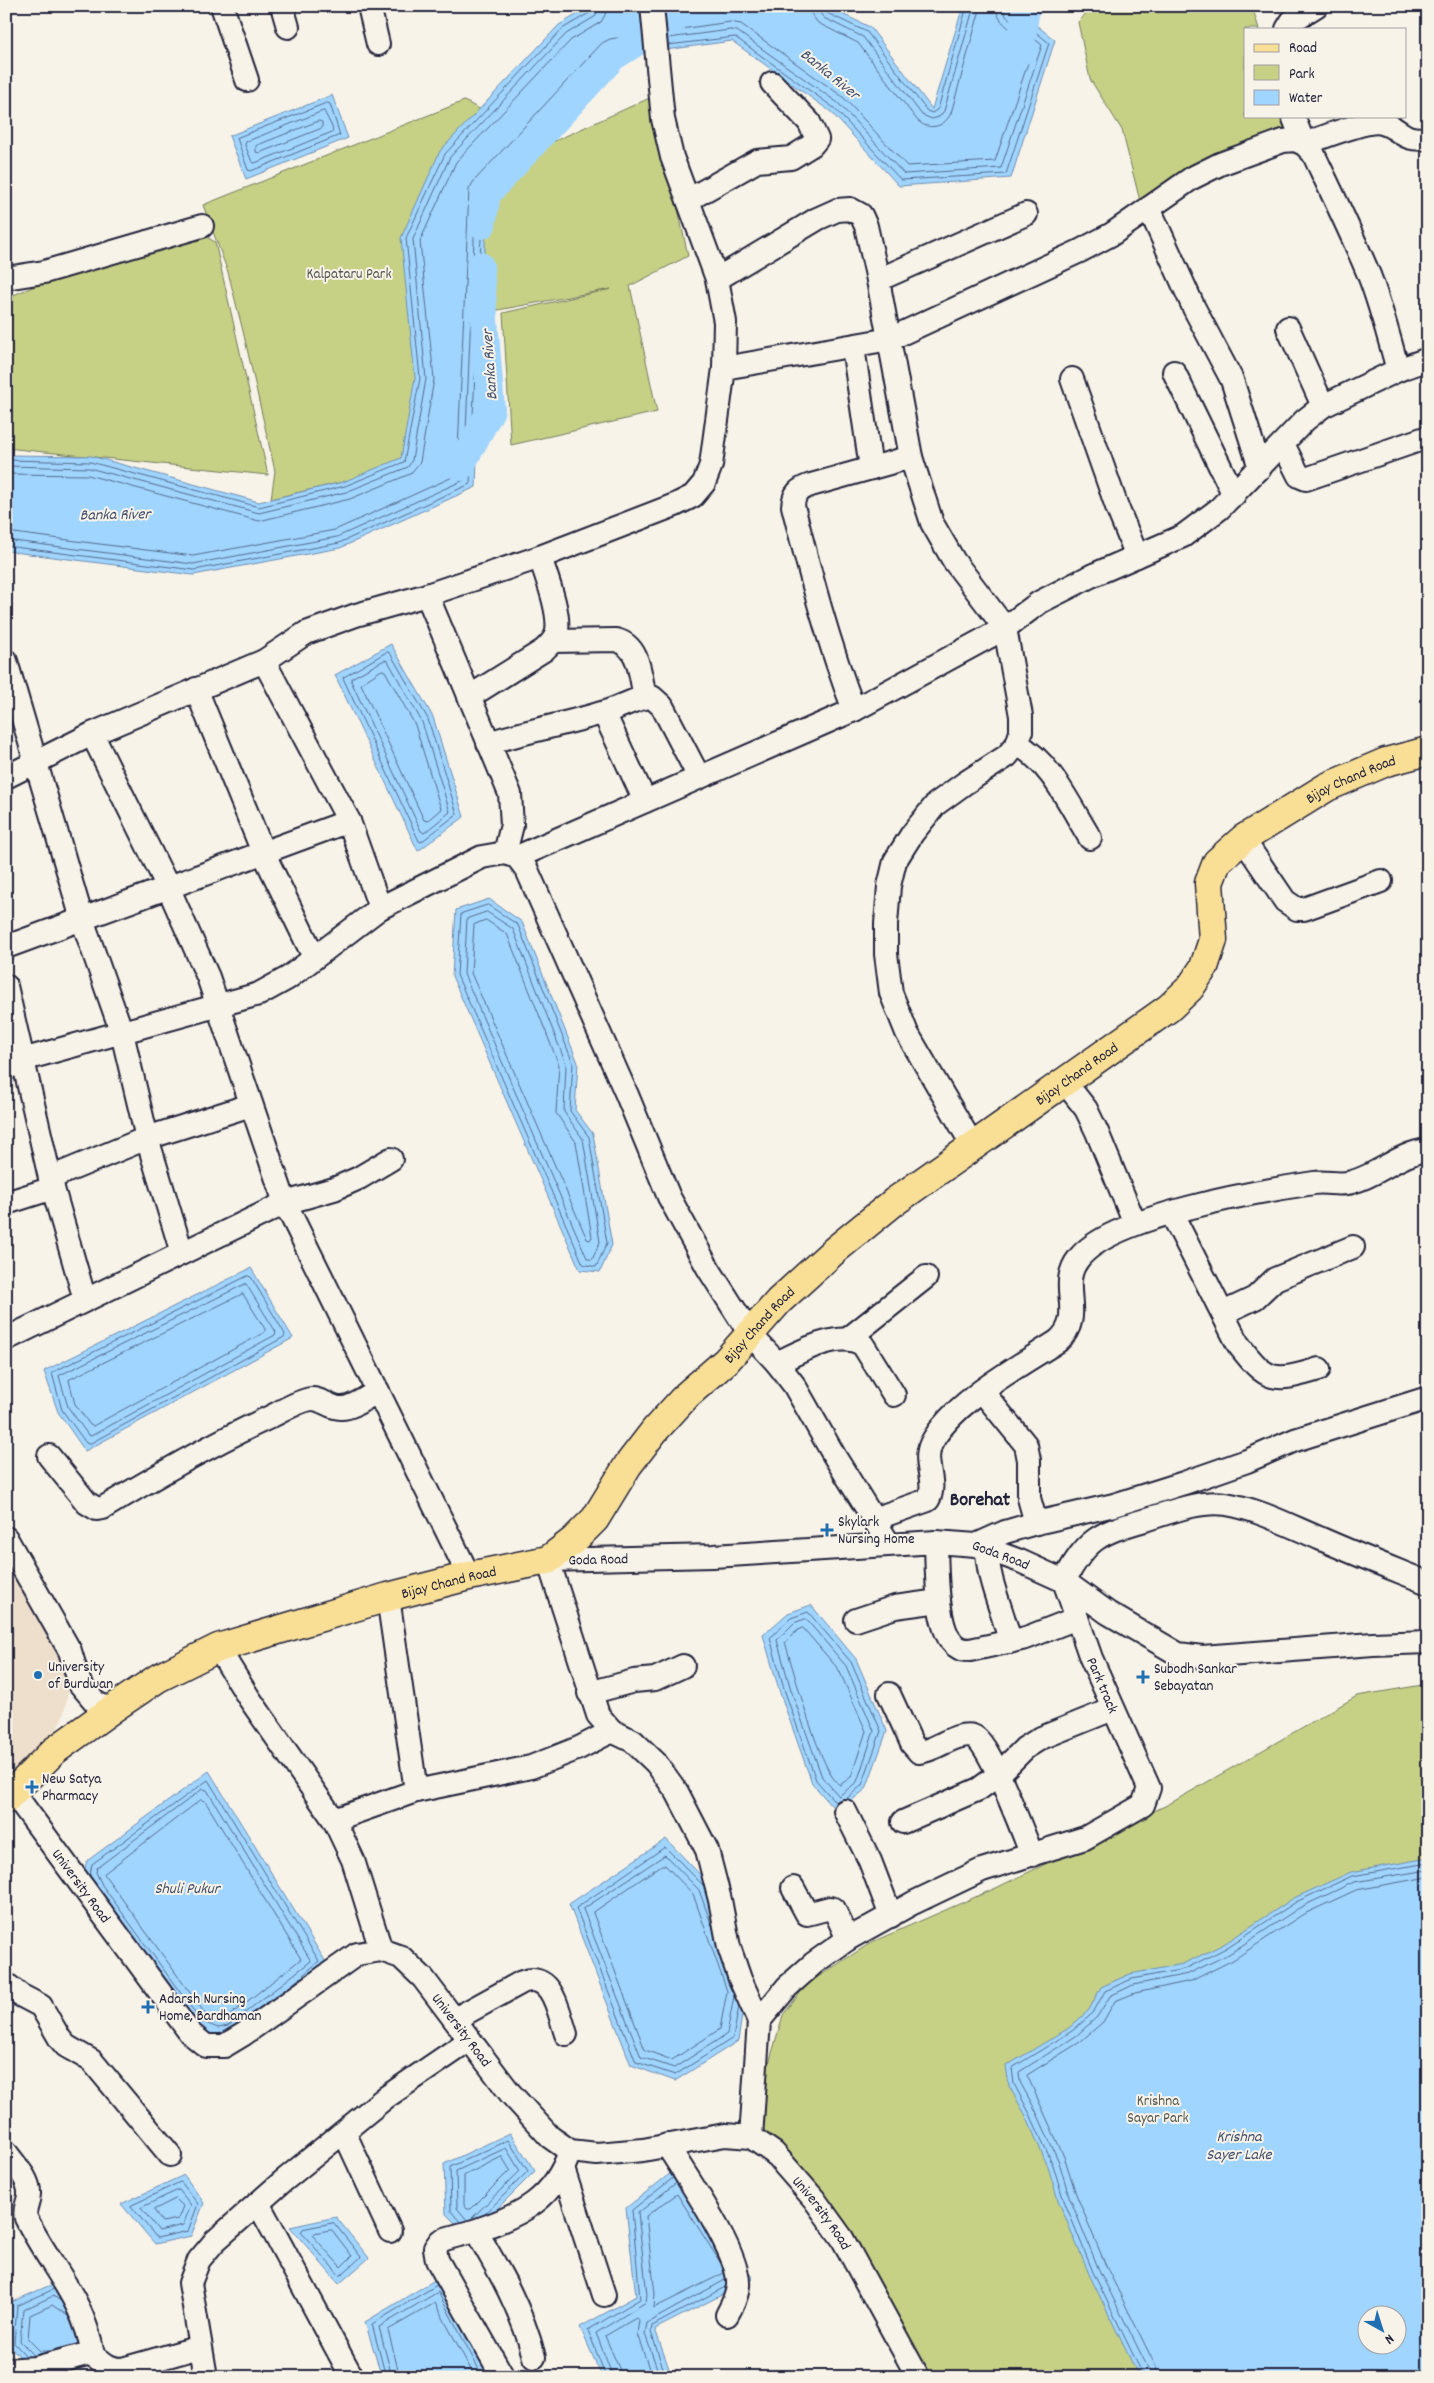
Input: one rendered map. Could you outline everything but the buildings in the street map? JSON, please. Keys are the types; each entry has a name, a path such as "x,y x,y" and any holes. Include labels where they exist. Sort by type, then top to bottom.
{"main road":[{"name":"Bijay Chand Road","path":"10,1796 54,1751 115,1707 158,1678 218,1648 388,1597 469,1576 548,1560 574,1540 596,1518 628,1465 655,1430 750,1334 779,1301 835,1250 894,1202 1168,1008 1190,988 1204,967 1213,940 1209,883 1217,862 1242,840 1344,779 1386,762 1428,751"}],"street":[{"path":"222,6 247,80"},
{"path":"369,6 378,44"},
{"path":"6,777 92,734 264,661 306,633 356,615 427,595 540,556 693,496 704,483 711,465 724,368 724,322 717,279 672,157 663,118 652,6"},
{"path":"1288,28 1292,21 1316,6"},
{"path":"688,200 758,161 791,158 812,145 817,139 809,122 772,83"},
{"path":"1294,118 1304,144"},
{"path":"1304,144 1369,123 1381,122 1413,140 1428,138"},
{"path":"724,368 890,339 1080,251 1112,234 1192,178 1220,164 1283,141 1295,140 1304,144 1313,153 1369,276 1398,370"},
{"path":"717,279 809,223 837,210 850,208 860,215 866,226 878,280 911,457 932,524 954,561 1005,628 1020,716 1021,732 1017,744 1007,756 936,804 912,834 895,861 889,886 886,954 891,993 907,1033 973,1146"},
{"path":"1149,208 1194,308 1232,380 1260,468"},
{"path":"878,280 1026,214"},
{"path":"6,278 53,270 202,226"},
{"path":"1288,328 1323,406"},
{"path":"853,346 872,468"},
{"path":"14,1065 259,994 288,978 380,908 482,858 511,855 645,801 854,710 1005,628 1040,602 1091,576 1183,536 1219,509 1305,420 1323,406 1398,370 1428,359"},
{"path":"1174,372 1234,495"},
{"path":"1072,379 1117,507 1137,556"},
{"path":"1283,444 1299,476 1306,479 1428,437"},
{"path":"854,710 831,650 793,506 794,496 800,489 911,457"},
{"path":"469,697 544,650 553,641 557,632 557,618 540,556"},
{"path":"427,595 510,794 512,824 511,855 527,870 627,1095 669,1197 708,1268 750,1334 794,1385 835,1457 889,1544"},
{"path":"553,641 616,640 625,642 631,647 636,656 644,697"},
{"path":"6,661 37,760 82,919 122,1033 147,1138 182,1253"},
{"path":"264,661 348,821 380,908"},
{"path":"196,689 263,852 314,957"},
{"path":"488,743 604,712 644,697 652,697 658,701 699,777"},
{"path":"604,712 645,801"},
{"path":"92,734 168,887 208,977 285,1203 469,1576"},
{"path":"1017,744 1027,749 1050,775 1090,838"},
{"path":"6,947 348,821"},
{"path":"1242,840 1257,858 1285,901 1297,909 1304,909 1381,881"},
{"path":"6,986 14,1065 52,1183 85,1300"},
{"path":"1064,1081 1086,1109 1135,1224"},
{"path":"6,1204 147,1138 251,1104"},
{"path":"874,1519 928,1500 932,1488 928,1453 941,1428 982,1390 1058,1341 1066,1333 1071,1325 1069,1284 1071,1270 1079,1258 1092,1246 1135,1224 1212,1203 1317,1183 1344,1184 1355,1182 1409,1154 1428,1150"},
{"path":"6,1339 285,1203 334,1189 360,1178 391,1159"},
{"path":"1172,1214 1238,1344 1263,1373 1276,1378 1290,1378 1318,1370"},
{"path":"1223,1313 1255,1298 1275,1279 1353,1247"},
{"path":"848,1339 926,1277"},
{"path":"777,1363 812,1346 848,1339 856,1340 864,1346 894,1395"},
{"path":"982,1390 1026,1445 1029,1460 1029,1498 1036,1523"},
{"path":"49,1456 86,1503 97,1509 103,1508 232,1434 298,1404 311,1399 339,1408 348,1407 378,1391"},
{"path":"1010,1642 1004,1617 989,1579 981,1547 1005,1532 1114,1505 1184,1483 1344,1422 1428,1398"},
{"path":"1064,1580 1078,1554 1092,1541 1113,1529 1194,1506 1226,1504 1292,1526 1428,1584"},
{"path":"6,1538 70,1651 80,1684 96,1703 105,1707 115,1707"},
{"path":"936,1542 939,1601 943,1622 949,1639 962,1650 1010,1642 1077,1618"},
{"name":"Goda Road","path":"548,1560 712,1556 936,1542 981,1547 1064,1580 1108,1613 1178,1654 1202,1657 1372,1644 1428,1642"},
{"path":"548,1560 589,1694 598,1716 612,1731 633,1741 656,1763 677,1792 707,1850 720,1900 729,1947 740,1979 759,2022 751,2137"},
{"name":"Park track","path":"1032,1855 1085,1838 1143,1805 1149,1788 1091,1658 1064,1580"},
{"path":"388,1597 416,1792"},
{"path":"856,1620 894,1606 939,1601"},
{"path":"218,1648 260,1714 334,1820 353,1860 381,1950"},
{"path":"589,1694 634,1681 655,1679 684,1666"},
{"path":"759,2022 787,1986 814,1963 848,1940 982,1870 1032,1855 998,1774 983,1744 972,1736 963,1736 918,1752 912,1744 889,1694"},
{"path":"904,1822 979,1789 1025,1748 1041,1738 1113,1709"},
{"path":"334,1820 416,1792 530,1767 579,1748 612,1731"},
{"name":"University Road","path":"10,1796 190,2033 206,2046 224,2046 357,1954 381,1950 401,1957 423,1978 510,2094 550,2137 567,2161 597,2154 643,2150 725,2135 751,2137 780,2160 814,2199 842,2238 918,2377"},
{"path":"845,1811 873,1869 891,1916"},
{"path":"793,1888 807,1914 830,1908 834,1909 848,1940"},
{"path":"455,2019 532,1978 541,1981 550,1990 566,2034"},
{"path":"6,1984 20,1995 41,2006 66,2046 92,2061 170,2155"},
{"path":"206,2377 190,2283 199,2260 215,2240 385,2098 470,2040"},
{"path":"344,2132 390,2231"},
{"path":"667,2145 722,2238 735,2264 738,2285 734,2303 727,2315"},
{"path":"6,2152 29,2190 30,2198 24,2212 26,2218 74,2297 84,2318 93,2354 105,2366 112,2369 122,2369 200,2347"},
{"path":"503,2377 437,2260 435,2248 440,2241 476,2231 512,2217 538,2201 567,2161"},
{"path":"567,2161 604,2295"},
{"path":"258,2204 352,2377"},
{"path":"476,2231 505,2279 517,2305 528,2332 534,2357"},
{"path":"6,2370 35,2368 93,2354"}],"shaded area":[{"name":"University of Burdwan","path":"6,1551 53,1635 70,1682 64,1713 57,1730 47,1746 6,1788"}],"green space":[{"path":"1093,6 1252,6 1259,28 1244,28 1244,118 1287,118 1291,134 1141,205 1122,130 1090,79 1078,22"},
{"name":"Kalpataru Park","path":"654,96 688,256 630,286 657,412 511,445 503,313 611,289 455,318 425,450 381,473 271,499 275,471 243,331 228,272 203,205 464,101 548,144"},
{"path":"186,224 215,242 268,475 6,448 6,298"},
{"name":"Krishna Sayar Park","path":"1428,1684 1428,2377 918,2377 752,2122 783,2015 807,1984 872,1942 996,1888 1169,1804 1357,1696"}],"water":[{"path":"592,6 825,6 870,27 932,109 963,6 1012,6 1055,40 1011,178 899,186 831,112 732,41 613,57 487,194 476,487 340,548 193,575 6,551 6,455 91,456 259,502 343,482 401,458 415,378 401,238 440,151 559,25"},
{"path":"332,95 348,138 246,179 229,136"},
{"path":"391,644 433,717 464,817 418,851 335,675"},
{"path":"489,899 522,922 578,1063 575,1110 593,1134 612,1245 600,1272 580,1270 452,976 456,910"},
{"path":"251,1268 293,1338 85,1451 58,1412 44,1371"},
{"path":"811,1605 856,1659 887,1731 866,1789 837,1812 812,1783 780,1693 763,1635 788,1613"},
{"name":"Shuli Pukur","path":"209,1771 327,1964 217,2040 194,2030 84,1870 87,1861"},
{"path":"666,1839 709,1884 746,1990 738,2041 675,2081 631,2065 569,1904"},
{"name":"Krishna Sayer Lake","path":"1428,1858 1428,2377 1139,2377 1089,2274 1058,2200 1048,2167 1026,2116 1009,2086 1006,2066 1069,2028 1089,2010 1101,1987 1130,1974 1183,1964 1224,1944 1294,1898 1351,1872"},
{"path":"510,2133 535,2171 469,2237 446,2214 444,2164"},
{"path":"681,2165 753,2279 655,2329 672,2377 602,2377 580,2327 636,2296 626,2208"},
{"path":"184,2175 204,2203 191,2236 155,2244 121,2204"},
{"path":"336,2217 369,2258 339,2284 290,2227"},
{"path":"443,2275 496,2377 382,2377 365,2322"},
{"path":"55,2283 91,2310 101,2345 33,2371 9,2345 12,2302"}],"waterway":[{"name":"Banka River","path":"482,225 487,194 613,57 694,6"},
{"name":"Banka River","path":"1020,52 1026,6"},
{"name":"Banka River","path":"460,467 491,410 480,266"}],"place":[{"name":"Skylark Nursing Home","path":"827,1530"},
{"name":"University of Burdwan","path":"38,1675"},
{"name":"Subodh Sankar Sebayatan","path":"1143,1677"},
{"name":"New Satya Pharmacy","path":"32,1787"},
{"name":"Adarsh Nursing Home, Bardhaman","path":"148,2007"}],"district":[{"name":"Borehat","path":"980,1498"}]}
